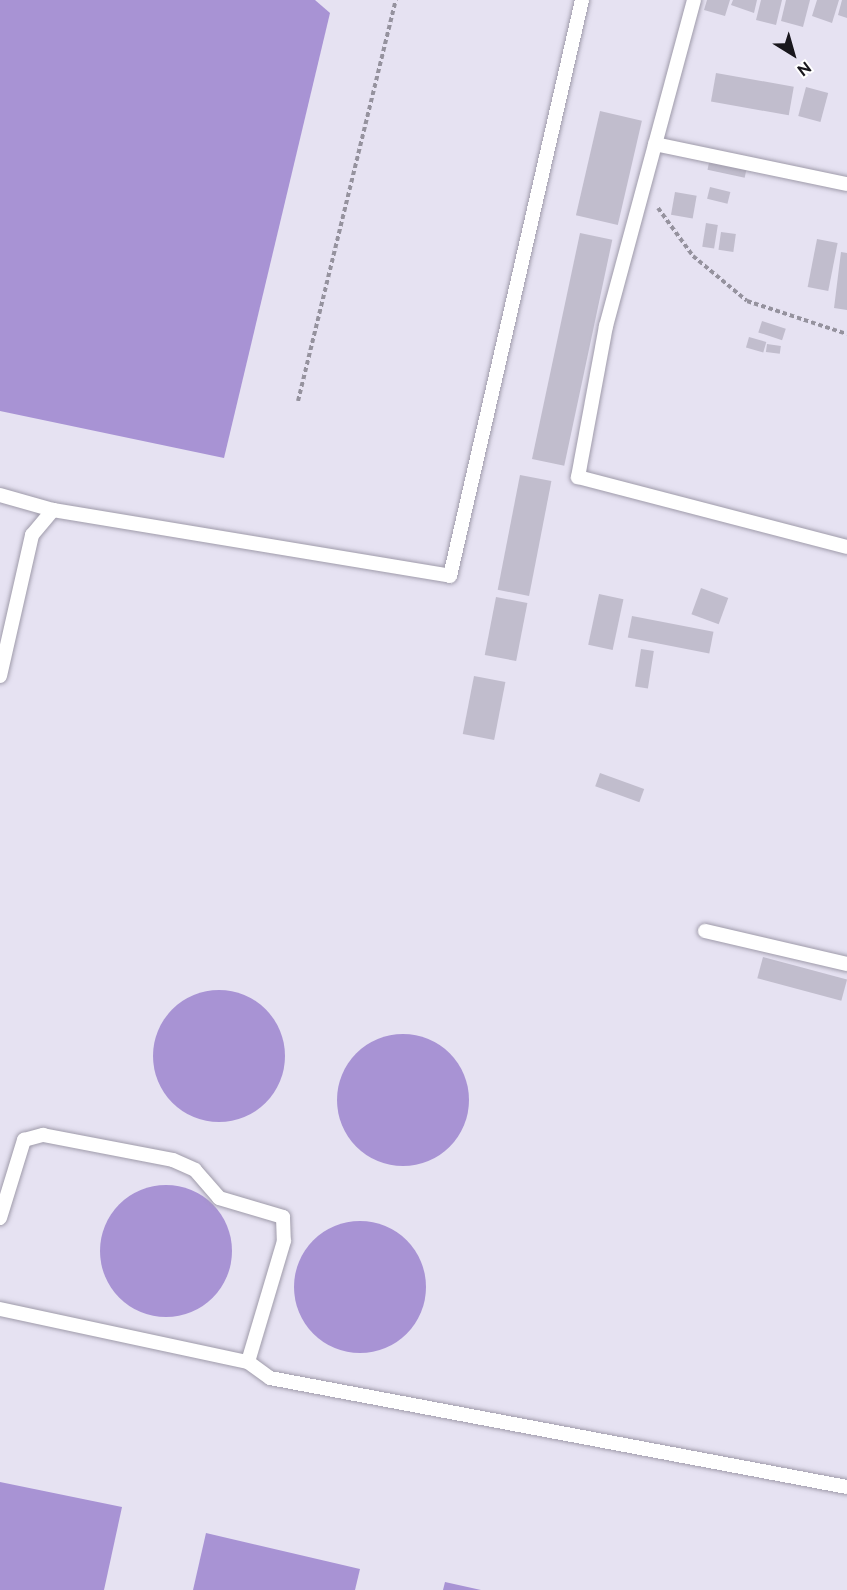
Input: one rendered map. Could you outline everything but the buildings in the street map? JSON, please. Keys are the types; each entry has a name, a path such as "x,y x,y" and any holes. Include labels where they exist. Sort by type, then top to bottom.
{"lane":[{"path":"0,495 52,510 450,576 582,0"},
{"path":"694,0 606,326 578,477 847,547"},
{"path":"655,144 847,184"},
{"path":"0,676 32,535 52,510"},
{"path":"705,931 847,964"},
{"path":"0,1218 24,1140 43,1135 173,1160 195,1170 209,1192 219,1198 283,1217 284,1241 248,1362"},
{"path":"0,1309 248,1362 270,1378 847,1487"}],"path":[{"path":"298,401 396,0"},
{"path":"643,188 693,256 747,302 847,334"}],"shaded area":[{"path":"0,0 315,0 330,13 224,458 0,411"},
{"path":"219,990 244,995 266,1009 280,1031 285,1056 280,1081 266,1103 244,1117 219,1122 194,1117 172,1103 158,1081 153,1056 158,1031 172,1009 194,995"},
{"path":"403,1034 428,1039 450,1053 464,1075 469,1100 464,1125 450,1147 428,1161 403,1166 378,1161 356,1147 342,1125 337,1100 342,1075 356,1053 378,1039"},
{"path":"166,1185 191,1190 213,1204 227,1226 232,1251 227,1276 213,1298 191,1312 166,1317 141,1312 119,1298 105,1276 100,1251 105,1226 119,1204 141,1190"},
{"path":"360,1221 385,1226 407,1240 421,1262 426,1287 421,1312 407,1334 385,1348 360,1353 335,1348 313,1334 299,1312 294,1287 299,1262 313,1240 335,1226"},
{"path":"0,1482 122,1507 104,1590 0,1590"},
{"path":"206,1533 360,1569 355,1590 193,1590"},
{"path":"445,1582 481,1590 443,1590"}]}
